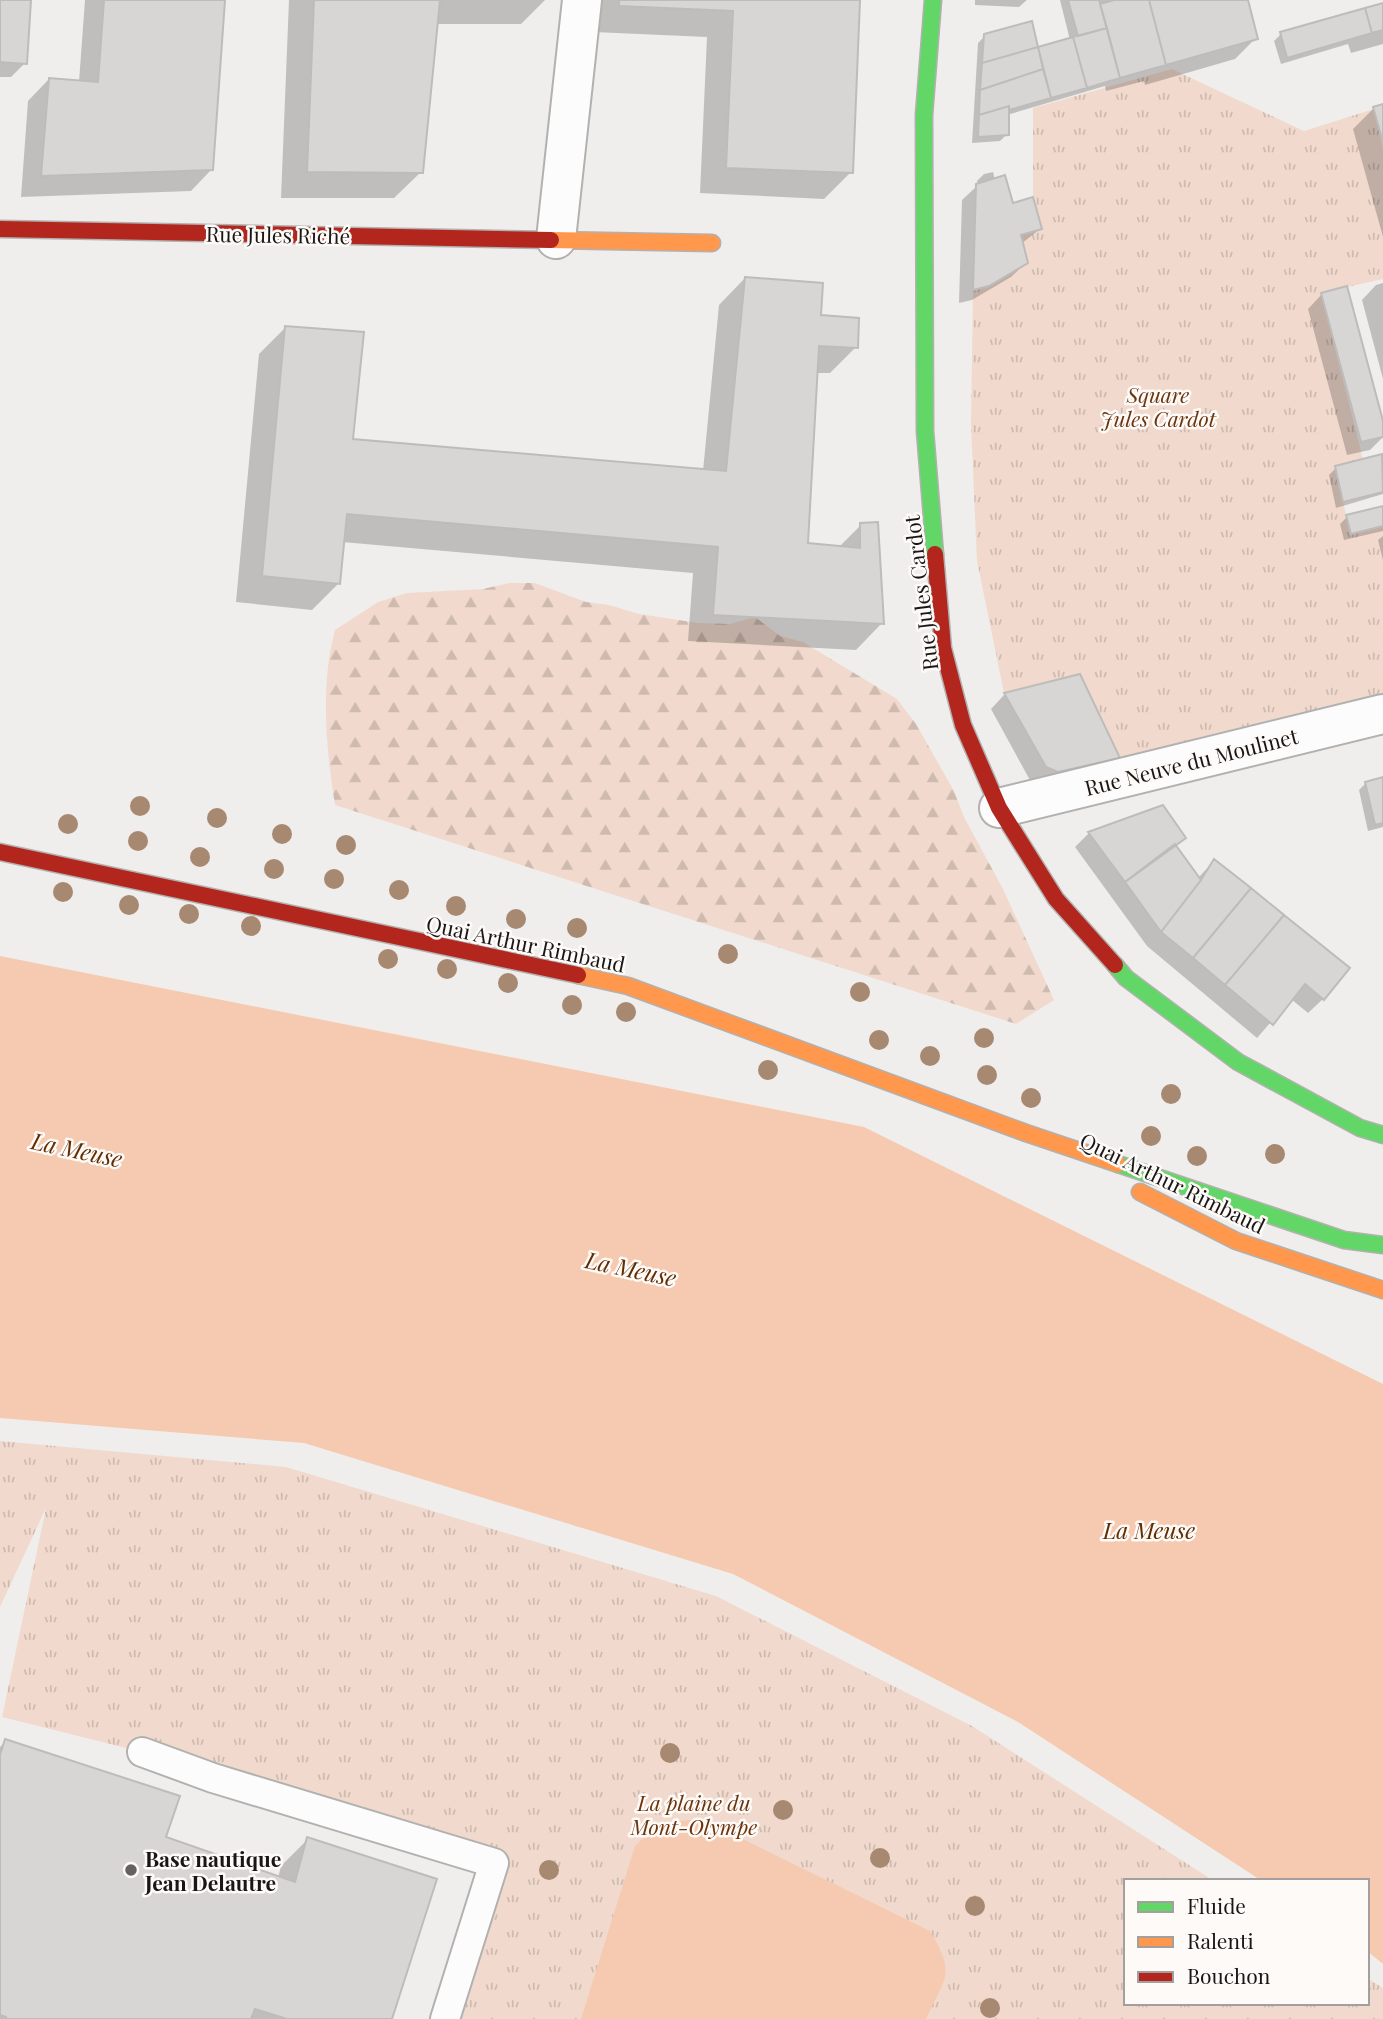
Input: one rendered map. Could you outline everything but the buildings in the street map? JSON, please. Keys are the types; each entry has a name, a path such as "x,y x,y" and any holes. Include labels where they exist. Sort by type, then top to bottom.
{"main road":[{"name":"Rue Jules Cardot","path":"933,0 924,116 926,445 943,648 963,725 999,808 1056,899 1126,978 1238,1062 1360,1128 1383,1135"},
{"name":"Rue Jules Riché","path":"0,229 712,243"},
{"name":"Quai Arthur Rimbaud","path":"0,852 628,986 1026,1133 1344,1240 1383,1245"},
{"name":"Rue Jules Cardot","path":"1360,1128 1383,1149"},
{"name":"Quai Arthur Rimbaud","path":"1026,1133 1236,1241 1383,1290"}],"street":[{"path":"556,239 582,0"},
{"name":"Rue Neuve du Moulinet","path":"999,808 1383,714"}],"lane":[{"path":"142,1752 213,1778 494,1863 445,2019"}],"green space":[{"name":"Square Jules Cardot","path":"1172,69 1304,131 1374,109 1383,149 1383,279 1321,293 1363,459 1335,466 1350,533 1383,526 1383,697 1120,758 1080,674 1004,693 977,561 971,424 973,290 1028,263 1021,235 1042,229 1033,197 1033,108"},
{"path":"509,583 535,583 586,602 698,623 730,624 755,617 780,636 803,642 897,699 916,724 954,791 964,817 1003,889 1054,1000 1016,1024 335,805 329,761 326,695 335,630 378,602 407,593 483,589"},
{"name":"La plaine du Mont-Olympe","path":"0,1441 286,1467 716,1596 972,1726 1211,1879 1124,1879 1124,2005 1369,2005 1369,1979 1383,1988 1383,2019 446,2019 493,1863 142,1752 2,1717 46,1508 0,1607"}],"water":[{"name":"La Meuse","path":"0,956 864,1127 1383,1384 1383,1964 1369,1953 1369,1879 1259,1879 1018,1722 733,1574 304,1443 0,1418"},
{"path":"690,1820 712,1824 930,1931 943,1957 945,1975 926,2019 581,2019 635,1846 660,1827"}],"traffic: fast":[{"path":"933,0 924,115 925,431 935,554"},
{"path":"1115,965 1126,978 1238,1062 1360,1128 1383,1135"},
{"path":"1118,1164 1344,1240 1383,1245"}],"traffic: slow":[{"path":"551,240 712,243"},
{"path":"578,975 628,986 1026,1133 1118,1164"},
{"path":"1140,1192 1236,1241 1383,1290"}],"traffic: jam":[{"path":"0,229 551,240"},
{"path":"935,554 943,648 963,725 999,808 1056,899 1115,965"},
{"path":"0,852 578,975"}],"place":[{"name":"Base nautique Jean Delautre","path":"131,1870"}]}
